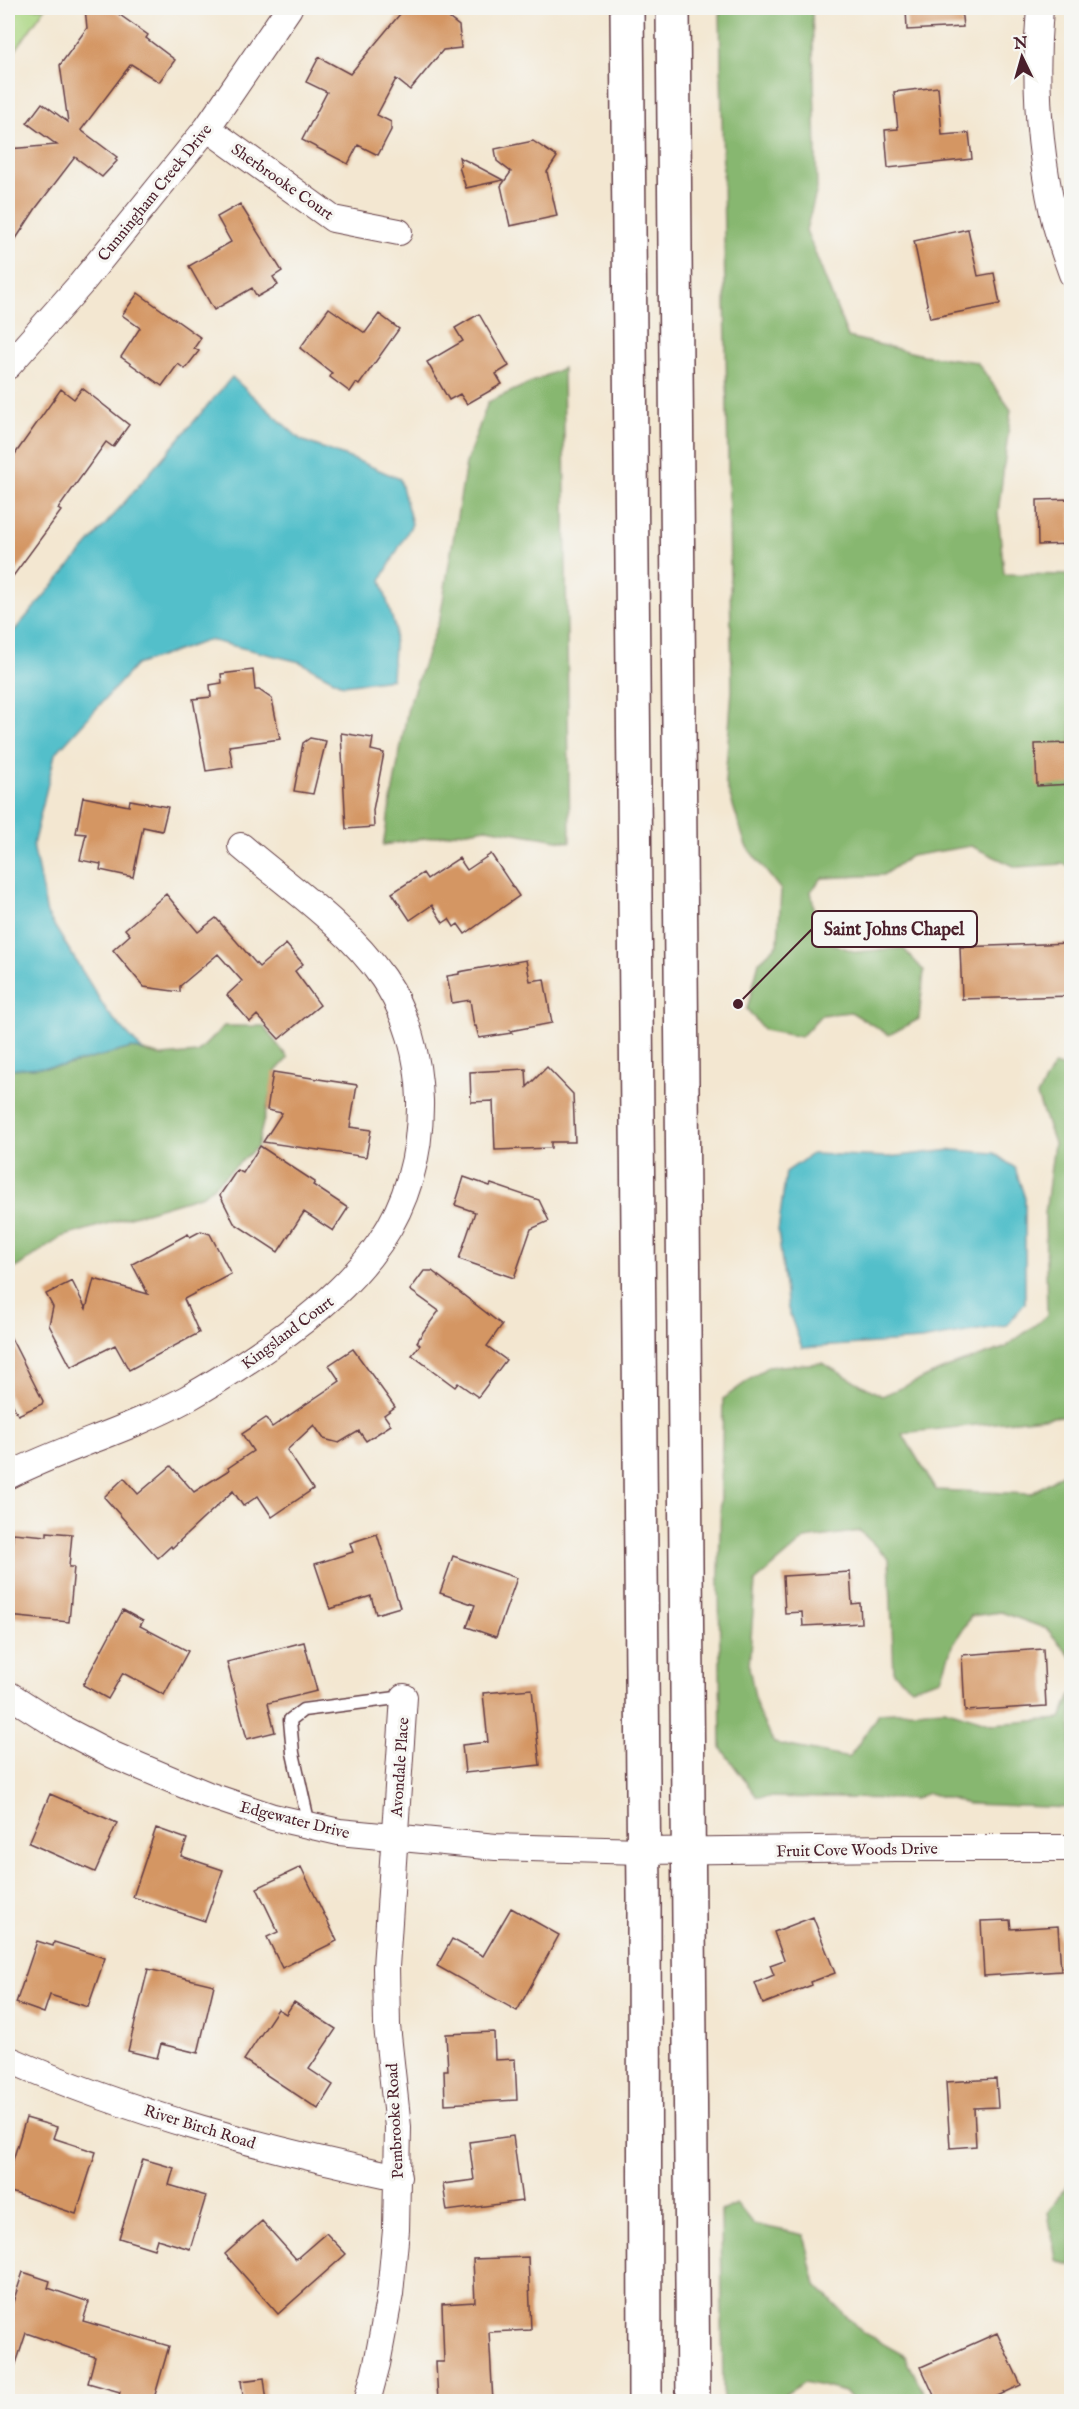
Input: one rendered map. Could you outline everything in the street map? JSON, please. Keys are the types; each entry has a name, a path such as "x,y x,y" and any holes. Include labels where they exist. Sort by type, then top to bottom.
{"main road":[{"path":"627,8 644,1851 645,2402"},
{"path":"673,8 693,2402"},
{"path":"634,912 679,915"}],"street":[{"name":"Cunningham Creek Drive","path":"8,366 80,285 207,128 289,8"},
{"path":"1040,8 1036,94 1042,155 1053,215 1071,274"},
{"name":"Sherbrooke Court","path":"207,128 333,219 399,232"},
{"name":"Kingsland Court","path":"8,1476 184,1400 240,1367 307,1320 364,1266 388,1230 406,1191 415,1159 420,1124 419,1087 414,1049 402,1013 384,979 356,943 242,846"},
{"name":"Edgewater Drive","path":"8,1694 62,1728 113,1755 208,1795 309,1825 339,1832 496,1847 644,1851"},
{"name":"Avondale Place","path":"394,1838 404,1697"},
{"name":"Pembrooke Road","path":"367,2402 377,2364 390,2294 398,2177 398,2127 387,2026 386,1967 394,1838"},
{"name":"Fruit Cove Woods Drive","path":"644,1851 1071,1848"},
{"name":"River Birch Road","path":"8,2059 94,2093 219,2134 398,2177"}],"lane":[{"path":"309,1825 293,1752 290,1720 303,1710 404,1697"}],"green space":[{"path":"8,8 45,8 8,61"},
{"path":"720,8 812,8 817,189 806,230 848,337 923,355 977,362 1011,410 998,513 1004,574 1071,575 1071,866 1063,864 1016,867 971,846 911,856 883,875 822,878 811,891 819,939 856,952 903,948 924,971 919,1019 889,1035 851,1012 821,1015 801,1037 764,1030 747,1009 759,962 778,944 781,890 746,846 725,781 732,690"},
{"path":"563,368 570,842 486,828 383,845 408,707 440,618 466,463 488,402"},
{"path":"224,1026 263,1026 288,1058 276,1071 257,1147 203,1195 62,1237 8,1273 8,1069 63,1066 132,1048 162,1056 197,1053"},
{"path":"1054,1065 1071,1070 1071,1415 902,1433 936,1490 1031,1494 1071,1468 1071,1657 1047,1629 1001,1612 971,1616 952,1646 941,1679 912,1688 894,1673 889,1559 860,1531 805,1539 755,1582 749,1667 758,1712 774,1743 849,1758 879,1713 945,1709 992,1724 1061,1719 1071,1694 1071,1808 969,1804 928,1793 914,1799 757,1797 721,1748 719,1577 723,1399 767,1367 822,1363 882,1396 949,1367 1004,1348 1047,1316 1045,1214 1054,1143 1037,1096"},
{"path":"1071,1920 1071,2027 1067,2002"},
{"path":"1071,2179 1071,2266 1056,2260 1048,2212"},
{"path":"737,2204 753,2224 804,2235 816,2285 862,2332 905,2356 928,2401 853,2401 845,2392 805,2382 782,2396 779,2401 723,2401 721,2211"}],"water":[{"path":"232,377 301,440 400,479 412,524 381,580 395,628 392,679 343,685 300,662 209,640 136,665 55,754 33,845 47,914 108,1013 143,1051 132,1048 63,1066 8,1069 8,638"},
{"path":"952,1150 994,1153 1015,1168 1025,1198 1025,1303 1007,1325 921,1340 802,1348 788,1309 778,1231 786,1172 812,1154 888,1157"}],"building":[{"path":"85,8 110,8 148,35 146,38 175,60 159,82 131,64 81,130 117,157 115,159 117,161 102,177 75,157 36,208 8,251 8,149 57,145 27,123 42,103 68,122 60,65 87,28"},
{"path":"405,8 436,8 459,26 461,48 443,50 410,90 396,79 377,115 391,122 391,130 378,155 358,145 348,164 302,140 327,92 306,82 319,57 350,74"},
{"path":"906,8 961,8 963,27 907,30"},
{"path":"938,87 942,135 969,133 972,159 888,168 885,130 898,129 894,92"},
{"path":"533,141 557,157 547,172 557,216 510,226 501,186 511,172 497,161 495,149"},
{"path":"459,157 503,180 466,188 459,167 461,166"},
{"path":"240,204 282,271 273,277 278,285 257,297 252,288 214,310 189,266 231,242 217,217"},
{"path":"968,229 978,276 994,273 1000,304 930,318 914,241"},
{"path":"138,293 201,338 194,348 199,351 185,369 178,364 162,386 121,357 140,328 122,315"},
{"path":"329,308 365,333 379,314 399,329 359,385 356,383 350,392 330,377 332,373 300,348"},
{"path":"479,314 509,366 496,374 502,384 467,404 460,394 449,400 427,362 463,341 455,328"},
{"path":"82,388 129,425 113,447 106,442 58,509 61,511 8,583 8,464 61,389 74,399"},
{"path":"1071,499 1071,544 1038,545 1037,500"},
{"path":"253,670 255,690 259,690 272,699 280,739 229,746 233,767 206,771 193,699 211,697 210,685 222,683 221,674"},
{"path":"341,733 373,738 371,750 384,753 373,810 374,827 346,829"},
{"path":"310,738 326,741 313,794 294,791 303,743"},
{"path":"1071,743 1071,784 1037,786 1035,744"},
{"path":"83,797 129,806 130,800 168,807 162,831 143,827 133,877 100,870 101,864 80,860 86,834 76,833"},
{"path":"491,854 519,896 465,934 458,924 454,927 449,919 443,923 432,905 410,920 392,893 423,873 427,879 459,858 467,870"},
{"path":"166,894 198,932 216,918 259,967 286,944 303,964 295,971 320,1005 279,1039 257,1015 250,1022 227,995 242,981 218,954 180,986 180,992 144,987 113,950 130,935 125,929"},
{"path":"1071,943 1071,996 962,999 960,947"},
{"path":"526,960 530,981 544,979 552,1023 479,1038 476,1026 474,1026 470,1000 452,1003 447,976"},
{"path":"547,1067 573,1094 575,1142 551,1142 551,1148 495,1150 493,1101 471,1102 470,1072 526,1069 527,1087"},
{"path":"273,1072 357,1085 350,1127 371,1130 366,1157 263,1142 282,1113 267,1110"},
{"path":"260,1146 315,1182 313,1185 348,1208 333,1231 304,1212 278,1252 234,1223 220,1195 237,1170 243,1173"},
{"path":"464,1177 539,1200 549,1221 531,1229 514,1278 459,1259 475,1212 455,1205"},
{"path":"201,1231 210,1234 231,1274 184,1299 199,1333 129,1370 115,1345 71,1367 49,1325 53,1307 46,1294 72,1281 86,1309 94,1279 148,1294 132,1264 188,1234 190,1237"},
{"path":"424,1271 432,1271 502,1325 487,1346 506,1360 478,1397 458,1383 455,1387 412,1355 420,1345 417,1342 423,1332 439,1311 410,1290"},
{"path":"8,1332 43,1401 42,1404 18,1415 8,1395"},
{"path":"353,1349 395,1407 384,1415 391,1425 366,1441 359,1431 339,1443 324,1439 314,1425 287,1450 313,1489 272,1517 258,1496 243,1506 233,1491 172,1548 171,1546 158,1558 104,1497 124,1478 138,1494 171,1466 194,1492 229,1470 228,1468 253,1451 242,1434 266,1418 272,1427 340,1381 329,1365"},
{"path":"47,1532 72,1534 69,1567 74,1567 69,1622 8,1616 8,1548 12,1548 13,1533 47,1536"},
{"path":"377,1534 400,1607 376,1614 371,1596 330,1609 315,1564 353,1552 350,1543"},
{"path":"453,1556 517,1578 496,1637 467,1627 475,1605 440,1593"},
{"path":"850,1572 852,1604 860,1603 861,1623 803,1626 802,1612 785,1613 783,1576"},
{"path":"123,1610 143,1621 140,1626 188,1651 164,1695 123,1673 108,1699 83,1685"},
{"path":"304,1642 317,1691 268,1703 275,1732 247,1739 227,1662"},
{"path":"1043,1649 1046,1706 965,1711 962,1655"},
{"path":"532,1689 540,1765 465,1773 462,1745 488,1742 483,1693"},
{"path":"50,1794 117,1823 95,1872 29,1843"},
{"path":"156,1828 187,1839 181,1856 223,1870 205,1921 133,1897"},
{"path":"301,1867 337,1941 282,1968 267,1937 278,1932 257,1888"},
{"path":"511,1908 559,1935 517,2011 437,1966 452,1939 483,1956"},
{"path":"813,1917 835,1973 811,1982 812,1985 763,2004 755,1983 774,1975 770,1965 784,1960 774,1932"},
{"path":"1010,1920 1011,1929 1058,1926 1061,1971 984,1976 981,1921"},
{"path":"37,1941 53,1946 54,1942 105,1958 88,2007 50,1995 44,2013 16,2003"},
{"path":"148,1969 214,1985 198,2053 161,2044 157,2058 128,2051"},
{"path":"294,2002 336,2029 309,2069 333,2085 318,2109 244,2060 278,2009 286,2014"},
{"path":"494,2032 495,2060 515,2059 517,2100 445,2104 444,2070 448,2070 446,2034"},
{"path":"996,2079 998,2107 974,2108 976,2146 950,2148 946,2082"},
{"path":"26,2118 57,2127 53,2138 96,2152 76,2214 8,2191 8,2176"},
{"path":"513,2136 522,2201 447,2211 443,2184 474,2180 469,2142"},
{"path":"143,2159 174,2168 169,2185 206,2196 190,2249 157,2239 154,2249 119,2238"},
{"path":"262,2221 296,2259 326,2233 346,2254 278,2314 225,2254"},
{"path":"528,2257 531,2330 489,2332 493,2402 438,2402 436,2362 444,2362 442,2304 475,2302 473,2259"},
{"path":"23,2272 50,2281 48,2288 89,2302 83,2321 169,2346 153,2402 117,2402 120,2392 88,2383 95,2357 26,2333 11,2379 8,2379 8,2317"},
{"path":"997,2333 1021,2385 985,2402 937,2402 921,2367"},
{"path":"264,2378 267,2402 244,2402 241,2381"}],"place":[{"name":"Saint Johns Chapel","path":"738,1004"}]}
